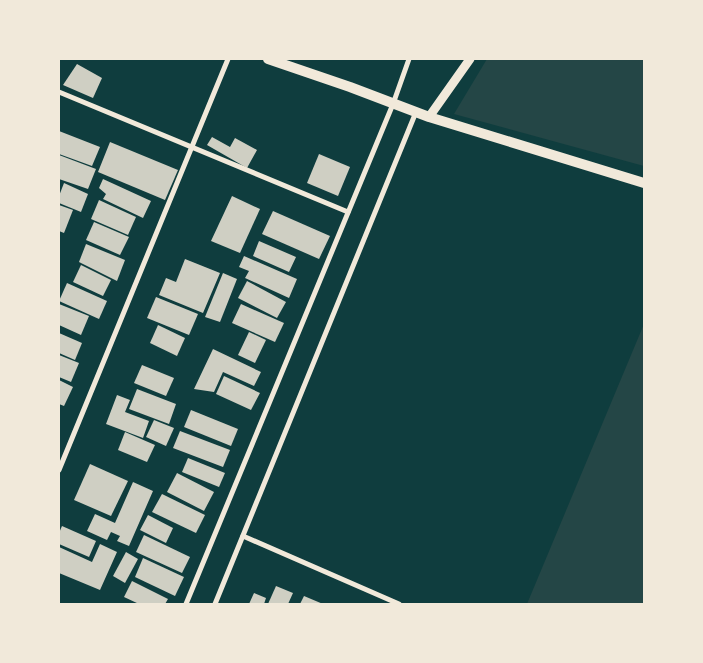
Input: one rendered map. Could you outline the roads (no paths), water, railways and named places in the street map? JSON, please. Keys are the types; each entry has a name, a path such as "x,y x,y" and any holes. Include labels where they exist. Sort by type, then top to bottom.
{"main road":[{"path":"268,59 429,117 644,183"}],"street":[{"path":"59,470 228,59"},
{"path":"186,604 393,104 409,59"},
{"path":"429,117 470,59"},
{"path":"59,92 348,212"},
{"path":"215,604 416,112"},
{"path":"243,536 399,604"}]}
